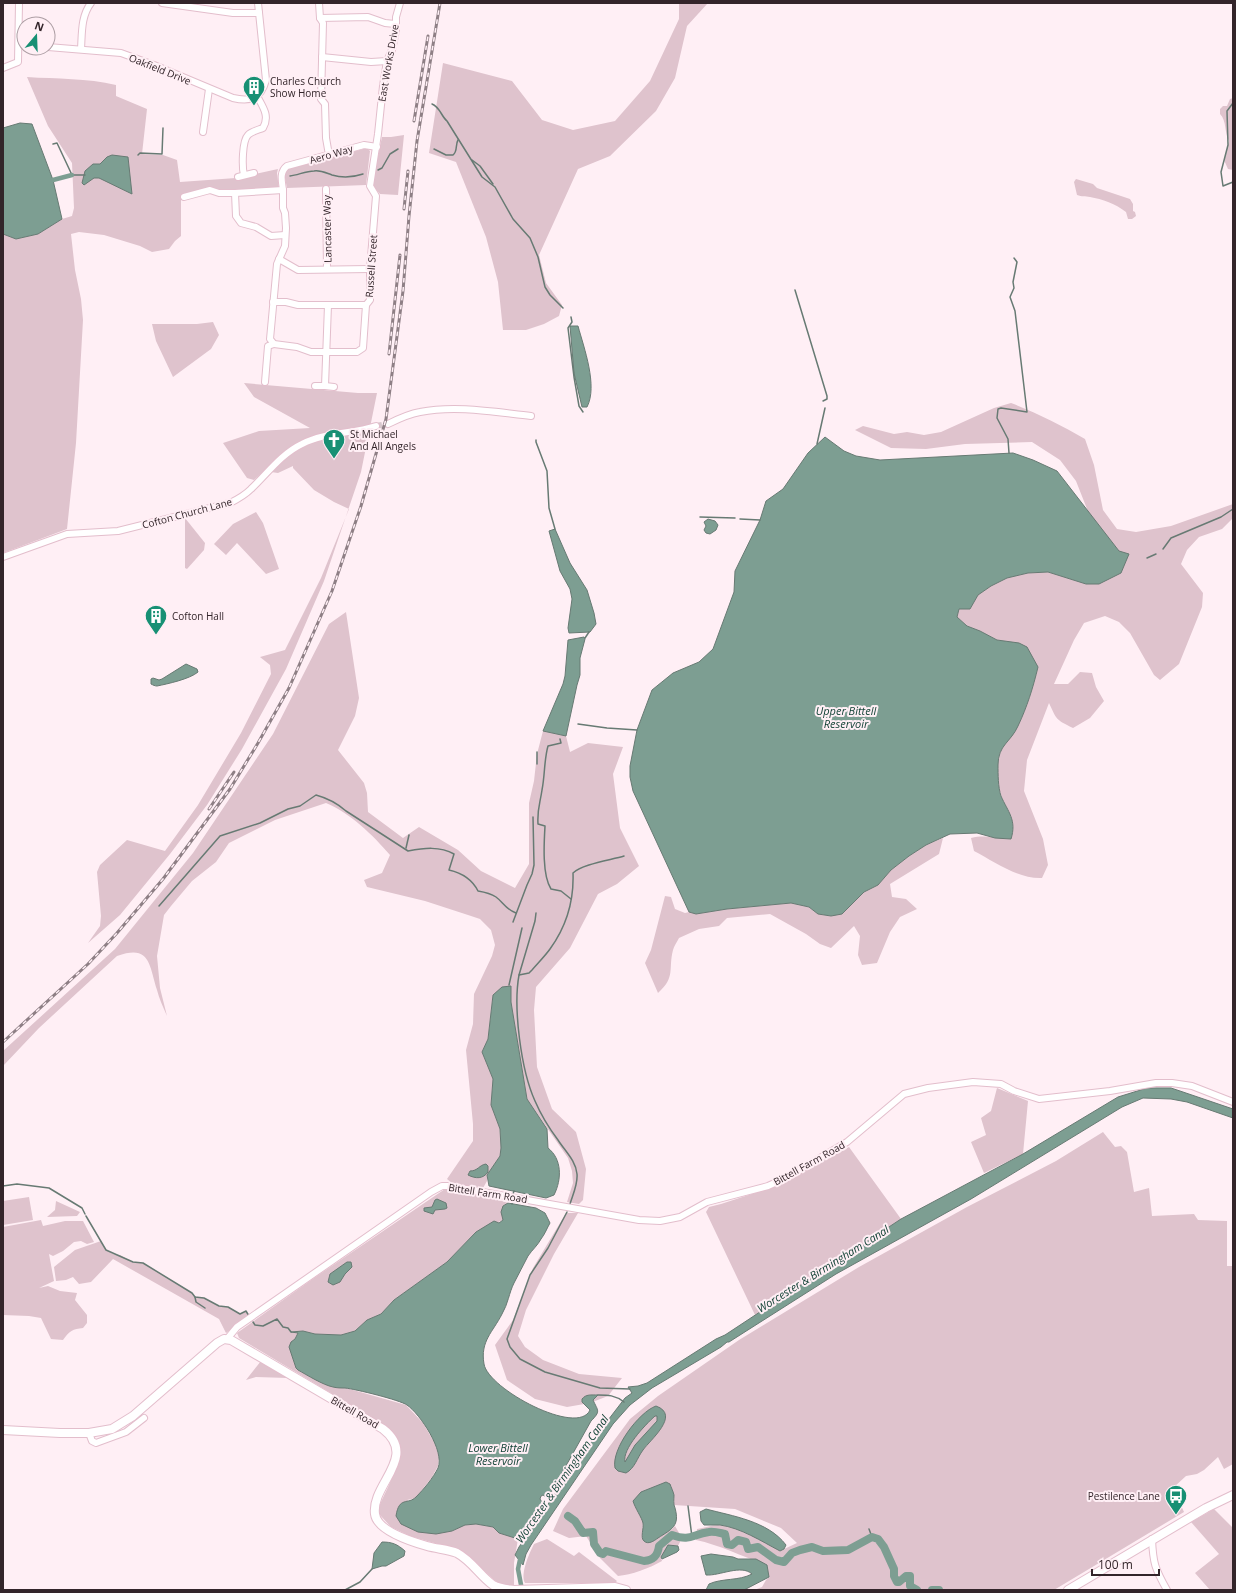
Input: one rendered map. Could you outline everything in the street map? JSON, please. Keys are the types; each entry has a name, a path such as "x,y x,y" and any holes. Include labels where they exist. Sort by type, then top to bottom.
{"main road":[{"path":"3,1430 60,1434 89,1433 112,1429 133,1416 217,1342 226,1339"},
{"name":"Bittell Road","path":"226,1339 236,1341 383,1429 390,1435 395,1446 396,1456 375,1506 376,1518 381,1526 416,1542 455,1552 467,1560 492,1584 499,1588 514,1590 615,1587 626,1590"},
{"path":"1068,1590 1152,1539 1206,1508 1233,1495"}],"street":[{"path":"19,3 20,16"},
{"path":"81,49 83,20 92,3"},
{"path":"162,3 233,13 259,13"},
{"path":"254,173 241,176 245,140 247,135 263,128 266,121 266,114 257,96 264,88 266,74 258,3"},
{"path":"319,3 320,18 322,23 321,99 325,104 326,138 329,155"},
{"name":"East Works Drive","path":"377,147 381,112 380,103 387,61 396,30 395,24 400,3"},
{"path":"320,18 368,17 385,23 395,24"},
{"name":"Oakfield Drive","path":"56,47 121,53 154,65 210,89 242,100 251,99 257,96"},
{"path":"3,68 18,62 19,56"},
{"path":"322,57 371,62 387,61"},
{"path":"203,132 210,89"},
{"name":"Aero Way","path":"283,190 281,173 282,169 286,166 364,145 377,147"},
{"name":"Russell Street","path":"327,351 357,352 363,348 366,305 370,300 370,269 376,196 370,186 377,147"},
{"name":"Lancaster Way","path":"326,189 327,269"},
{"path":"184,197 210,190 219,193 283,190 286,235 284,250 277,264 270,336 274,344"},
{"path":"235,193 236,216 241,223 256,227 271,236 286,235"},
{"path":"279,259 298,270 370,269"},
{"path":"273,302 286,302 298,305 366,305"},
{"path":"325,386 328,305"},
{"path":"265,382 268,346 274,344 296,346 311,352 327,351"},
{"path":"315,386 334,388"},
{"path":"388,424 419,412 440,409 464,409 531,416"},
{"name":"Cofton Church Lane","path":"3,557 67,534 118,531 230,503 243,496 272,467 301,444 324,435 363,430 376,426"},
{"name":"Bittell Farm Road","path":"226,1339 237,1327 431,1192 442,1186 574,1207 639,1220 660,1221 680,1217 707,1202 768,1186 788,1177 847,1142 904,1094 928,1088 973,1082 1001,1084 1014,1091 1039,1099 1172,1082 1192,1086 1233,1102"},
{"path":"89,1433 92,1441 96,1442 126,1432 144,1418"},
{"path":"1152,1539 1155,1567 1167,1590"}],"shaded area":[{"path":"679,3 708,3 687,26 675,78 656,111 610,156 578,169 539,255 546,283 562,305 559,316 544,324 526,330 503,330 498,282 486,237 456,162 429,153 443,63 512,81 542,120 573,130 615,121 650,81 679,19"},
{"path":"27,77 83,80 116,85 116,96 147,109 142,154 163,155 177,160 180,182 236,178 278,169 279,189 223,191 211,187 181,195 181,236 169,249 152,252 140,246 104,235 79,232 71,234 83,320 76,443 67,529 3,553 3,234 16,239 38,234 62,219 72,216 74,208 72,163 48,126"},
{"path":"1233,98 1233,170 1228,169 1224,160 1229,141 1226,134 1224,120 1220,114 1220,109 1223,106 1227,106 1230,99"},
{"path":"404,135 398,195 380,194 373,186 382,137"},
{"path":"363,149 368,149 370,151 366,185 287,188 284,173 288,169"},
{"path":"1076,179 1093,184 1097,188 1130,199 1136,216 1132,219 1128,219 1126,212 1113,204 1099,199 1077,195 1074,182"},
{"path":"213,322 219,335 211,349 173,377 156,341 152,324 197,324"},
{"path":"244,383 358,393 377,393 361,472 349,509 314,490 293,468 293,466 278,473 264,471 254,480 247,478 223,443 259,431 310,428 254,397"},
{"path":"1011,403 1049,420 1085,439 1094,465 1103,510 1117,529 1136,532 1171,526 1233,504 1233,518 1222,529 1199,537 1187,550 1181,564 1203,593 1202,607 1179,664 1160,680 1154,675 1130,633 1119,622 1105,616 1084,623 1074,640 1054,684 1068,684 1080,672 1092,673 1096,687 1104,701 1090,718 1073,728 1057,718 1049,703 1027,760 1024,791 1043,839 1048,865 1042,878 1024,876 998,865 974,851 971,838 981,836 1011,838 1013,832 1012,821 998,784 999,758 1002,748 1015,730 1030,697 1038,667 1018,643 997,640 967,626 957,617 959,609 970,609 978,595 1007,578 1028,573 1048,572 1086,584 1119,551 1089,514 1076,481 1060,460 1032,442 965,444 926,449 891,448 855,430 863,426 894,434 907,432 924,435 941,432 994,408"},
{"path":"256,512 263,523 279,569 266,574 237,543 226,555 214,544 233,524"},
{"path":"346,517 324,581 286,669 242,749 207,805 170,854 120,915 88,943 100,926 101,916 97,872 100,865 127,840 165,851 198,805 241,733 271,674 270,665 260,657 285,650 321,578"},
{"path":"185,518 205,543 204,550 187,569 185,568"},
{"path":"346,612 359,698 355,716 338,750 364,783 367,793 368,812 403,838 419,827 458,850 481,871 515,888 529,864 529,803 534,781 537,754 543,731 566,736 570,752 588,743 623,747 613,774 620,828 639,866 617,884 598,894 570,948 536,987 534,1010 537,1067 552,1109 576,1132 586,1169 583,1200 579,1204 567,1202 573,1183 572,1171 568,1158 527,1099 511,1002 511,986 493,995 488,1039 482,1052 493,1079 491,1105 500,1129 500,1156 487,1175 487,1181 483,1188 453,1184 447,1179 473,1141 473,1124 466,1050 473,1024 474,994 492,956 495,945 491,930 480,919 425,901 367,887 364,880 382,873 390,855 361,825 335,807 326,803 275,820 229,843 216,862 192,881 164,915 157,956 160,988 167,1016 159,996 150,965 146,959 142,955 136,953 128,953 117,956 39,1028 3,1066 3,1051 115,949 193,853 273,734 329,624"},
{"path":"943,838 939,854 890,884 892,897 906,899 917,909 900,917 890,932 877,963 862,965 858,955 860,936 854,926 831,948 820,944 806,934 770,914 727,918 719,926 699,929 679,938 673,950 669,977 664,987 658,993 645,963 651,950 665,896 671,897 675,909 685,913 689,912 696,914 727,909 791,903 809,907 818,914 831,916 842,913 864,892 878,885 891,870 909,856 926,845"},
{"path":"997,1088 1028,1101 1023,1154 984,1173 971,1142 986,1135 981,1118 991,1111"},
{"path":"1103,1132 1115,1147 1121,1146 1127,1152 1134,1192 1149,1188 1152,1216 1194,1214 1198,1220 1227,1221 1227,1266 1233,1266 1233,1464 1224,1469 1218,1457 1204,1470 1197,1474 1186,1476 1173,1488 1184,1512 1054,1590 754,1590 762,1587 769,1577 767,1565 723,1548 696,1540 697,1529 715,1525 734,1528 780,1551 797,1543 781,1528 735,1509 674,1505 674,1494 666,1482 641,1492 643,1522 642,1538 671,1530 675,1526 682,1538 678,1546 674,1545 661,1557 662,1561 652,1566 634,1573 618,1576 600,1558 586,1536 569,1538 553,1531 563,1509 630,1419 658,1396 739,1340 859,1267 967,1207 1056,1161"},
{"path":"849,1147 901,1219 755,1315 706,1212 709,1207 779,1185"},
{"path":"445,1189 490,1197 508,1203 503,1206 503,1220 476,1232 447,1262 394,1300 381,1314 367,1320 355,1331 341,1335 315,1334 303,1331 292,1332 298,1333 295,1339 291,1342 293,1356 298,1370 332,1387 346,1388 406,1405 423,1423 434,1442 439,1456 438,1466 432,1477 416,1498 407,1500 452,1531 465,1525 476,1524 493,1527 499,1533 518,1539 514,1563 514,1586 500,1585 466,1555 448,1547 410,1536 391,1527 379,1514 379,1507 397,1465 400,1449 397,1438 384,1425 239,1338 237,1333 314,1278"},
{"path":"29,1197 33,1220 3,1225 3,1201"},
{"path":"56,1201 80,1212 77,1216 47,1217 55,1210"},
{"path":"566,1213 578,1213 554,1254 526,1310 518,1336 525,1347 543,1360 579,1374 622,1378 608,1396 590,1403 567,1407 535,1399 507,1380 495,1345 513,1320 533,1268"},
{"path":"41,1220 43,1226 65,1221 83,1221 94,1242 87,1244 81,1241 74,1242 63,1251 53,1256 49,1254 54,1281 39,1288 48,1286 60,1291 77,1293 75,1300 87,1315 87,1323 83,1328 76,1329 67,1334 63,1340 51,1339 41,1318 3,1315 3,1227"},
{"path":"101,1241 106,1250 133,1262 143,1263 192,1293 195,1297 204,1298 219,1306 228,1307 240,1314 246,1311 249,1316 226,1333 219,1319 113,1259 91,1282 79,1284 73,1277 66,1280 56,1281 54,1267 75,1250"},
{"path":"261,1361 288,1378 256,1377 246,1380"},
{"path":"1214,1509 1233,1528 1233,1590 1210,1590 1195,1573 1219,1554 1191,1522"},
{"path":"547,1539 574,1556 579,1552 617,1581 615,1583 525,1583 524,1569 534,1544"}],"water":[{"path":"20,123 32,124 53,180 62,219 38,234 16,239 3,234 3,128"},
{"path":"112,155 128,157 132,194 99,178 94,178 84,185 82,183 85,171 93,164 100,164 107,157"},
{"path":"570,326 578,326 589,367 591,389 587,407 582,407 574,373"},
{"name":"Upper Bittell Reservoir","path":"825,437 844,451 856,456 880,460 1013,453 1033,460 1057,471 1119,551 1129,554 1121,573 1099,584 1086,584 1048,572 1028,573 1007,578 991,586 978,595 970,609 959,609 957,617 967,626 997,640 1019,643 1027,647 1038,667 1030,697 1021,719 1015,731 1002,748 999,758 998,776 1000,792 1011,816 1013,832 1011,839 995,838 977,833 950,834 926,845 909,856 891,870 878,885 864,892 842,914 831,916 818,914 809,907 791,903 727,909 696,914 689,912 633,791 630,777 630,766 637,730 652,690 673,673 699,662 713,649 734,592 735,571 760,520 766,501 783,489 808,453"},
{"path":"708,519 715,521 718,525 716,530 710,534 706,533 704,530 706,526 704,522"},
{"path":"555,529 570,563 587,590 596,624 590,632 569,633 568,628 572,599 570,589 560,571 549,531"},
{"path":"584,637 585,639 580,658 580,675 566,736 543,731 563,684 568,640"},
{"path":"186,664 197,669 198,672 190,677 172,683 157,686 151,684 151,679 162,679"},
{"path":"511,986 511,1002 527,1099 547,1129 548,1148 553,1153 558,1163 559,1176 557,1189 554,1195 546,1198 489,1186 487,1175 500,1156 501,1148 500,1129 491,1105 493,1079 482,1052 488,1039 493,995 502,987"},
{"path":"1147,1088 1171,1088 1233,1109 1233,1118 1187,1102 1171,1099 1143,1098 1122,1107 971,1199 836,1274 721,1347 652,1388 630,1405 613,1424 531,1545 526,1554 523,1565 515,1555 582,1454 625,1398 632,1393 628,1387 647,1383 716,1339 725,1335 901,1219 1023,1154 1118,1097"},
{"path":"486,1164 488,1166 488,1172 484,1176 477,1178 468,1175 470,1171"},
{"path":"437,1199 446,1203 447,1208 435,1210 433,1214 424,1211 424,1208 432,1207"},
{"name":"Lower Bittell Reservoir","path":"508,1203 536,1208 545,1213 550,1223 540,1241 526,1259 512,1287 504,1310 488,1337 484,1349 484,1364 489,1374 501,1386 516,1397 552,1414 569,1418 582,1417 590,1410 582,1402 582,1399 591,1395 598,1395 593,1400 598,1411 548,1498 543,1495 541,1496 540,1499 543,1504 518,1539 499,1533 493,1527 476,1524 465,1525 452,1531 436,1534 418,1532 401,1524 396,1516 399,1506 402,1503 416,1497 434,1476 438,1468 438,1452 435,1443 424,1424 407,1405 403,1403 367,1392 329,1386 298,1370 289,1347 298,1333 291,1332 303,1331 315,1334 341,1335 355,1331 367,1320 381,1314 394,1300 447,1262 476,1232 494,1221 499,1223 503,1220 501,1212 503,1206"},
{"path":"347,1262 351,1262 352,1267 340,1282 333,1285 328,1282 330,1274"},
{"path":"656,1406 663,1410 666,1415 662,1428 643,1450 636,1463 629,1471 626,1473 618,1471 615,1468 617,1451 635,1423 649,1410","holes":["655,1416 657,1416 657,1421 635,1445 625,1462 627,1451 635,1438 640,1431"]},
{"path":"666,1482 670,1484 674,1495 676,1523 671,1529 649,1543 642,1538 643,1525 633,1501 641,1492"},
{"path":"706,1509 738,1517 760,1525 770,1530 786,1545 784,1549 780,1551 751,1535 736,1529 720,1525 704,1525 701,1521 700,1512"},
{"path":"382,1542 392,1543 399,1547 405,1551 404,1556 386,1566 372,1569 374,1553"},
{"path":"668,1545 678,1546 679,1550 662,1559 661,1557"},
{"path":"711,1554 738,1559 756,1559 767,1565 769,1577 744,1590 706,1590 709,1584 714,1582 742,1578 752,1574 747,1571 736,1570 706,1575 701,1556"}],"waterway":[{"path":"1233,103 1227,111 1228,145 1221,172 1223,186 1233,182"},
{"path":"432,104 437,107 447,121 482,177 495,187 513,219 530,238 538,257 545,287 550,295 563,308"},
{"path":"138,155 140,153 162,154 163,128"},
{"path":"434,149 446,155 453,155 458,140"},
{"path":"53,144 57,143 72,175 85,175"},
{"path":"378,170 382,168 390,154 398,149"},
{"path":"472,160 480,166 493,184"},
{"path":"290,176 317,171 340,177 363,174"},
{"path":"53,180 72,175"},
{"path":"1009,453 1008,439 997,418 998,409 1001,408 1027,412 1015,311 1010,297 1014,288 1013,282 1017,262 1014,258"},
{"path":"795,290 827,396 827,399 823,401"},
{"path":"571,317 572,322 568,328 574,377 579,406 583,412"},
{"path":"817,444 825,408"},
{"path":"536,440 547,471 549,508 555,529"},
{"path":"1163,549 1171,538 1221,517 1233,509"},
{"path":"700,517 735,518"},
{"path":"740,519 760,520"},
{"path":"1147,558 1156,554"},
{"path":"585,638 589,632"},
{"path":"578,724 637,730"},
{"path":"560,739 561,743 548,746 538,810 538,824 545,826 544,859 548,883 551,889 561,891 571,899"},
{"path":"537,752 537,764"},
{"path":"159,906 220,836 260,823 288,809 300,806 316,795 335,803 408,851 426,849 449,851 454,854 449,870 466,877 473,883 478,891 494,896 509,910 516,913"},
{"path":"513,922 532,874 534,865 533,817"},
{"path":"406,848 409,835"},
{"path":"570,1204 577,1182 575,1165 551,1131 535,1101 522,1056 517,1004 519,975 529,973 556,941 568,913 572,893 573,873 583,867 624,856"},
{"path":"519,975 536,913"},
{"path":"509,985 522,928"},
{"path":"3,1186 17,1184 49,1188 82,1208 85,1214"},
{"path":"567,1212 548,1248 530,1275 507,1339 510,1347 520,1359 545,1372 600,1388 630,1389"},
{"path":"86,1216 106,1250 133,1262 143,1263 192,1293 195,1297 204,1298 219,1306 228,1307 240,1314 246,1311 249,1316"},
{"path":"195,1297 196,1302 205,1308"},
{"path":"253,1322 255,1325 263,1326 277,1319 283,1327 288,1328 291,1332"},
{"path":"598,1395 611,1396 624,1402"},
{"path":"688,1506 692,1537"},
{"path":"568,1516 575,1521 583,1533 593,1532 594,1544 600,1553 603,1554 606,1551 644,1561 650,1560 655,1556 658,1552 659,1546 672,1535 688,1538 703,1533 717,1532 725,1534 727,1544 732,1545 738,1540 746,1542 748,1549 758,1547 776,1560 784,1562 792,1553 800,1550 812,1547 823,1551 848,1550 872,1537 878,1539 884,1547 894,1569 894,1576 897,1582 906,1576 910,1576 910,1586 917,1590"},
{"path":"869,1529 872,1537"},
{"name":"Worcester & Birmingham Canal","path":"521,1555 518,1569 522,1590"},
{"path":"345,1590 360,1582 372,1569"},
{"path":"932,1590 939,1590"}],"tunnel":[{"path":"376,426 388,424"}],"railway":[{"path":"3,1042 88,964 117,933 163,879 230,789 289,688 332,591 361,506 386,419 403,291 417,141 440,3"},
{"path":"414,121 428,36"},
{"path":"404,209 408,171"},
{"path":"389,354 400,255"},
{"path":"209,809 234,772"}],"place":[{"name":"Charles Church Show Home","path":"254,106"},
{"name":"St Michael And All Angels","path":"334,460"},
{"name":"Cofton Hall","path":"156,636"},
{"name":"Pestilence Lane","path":"1176,1516"}]}
